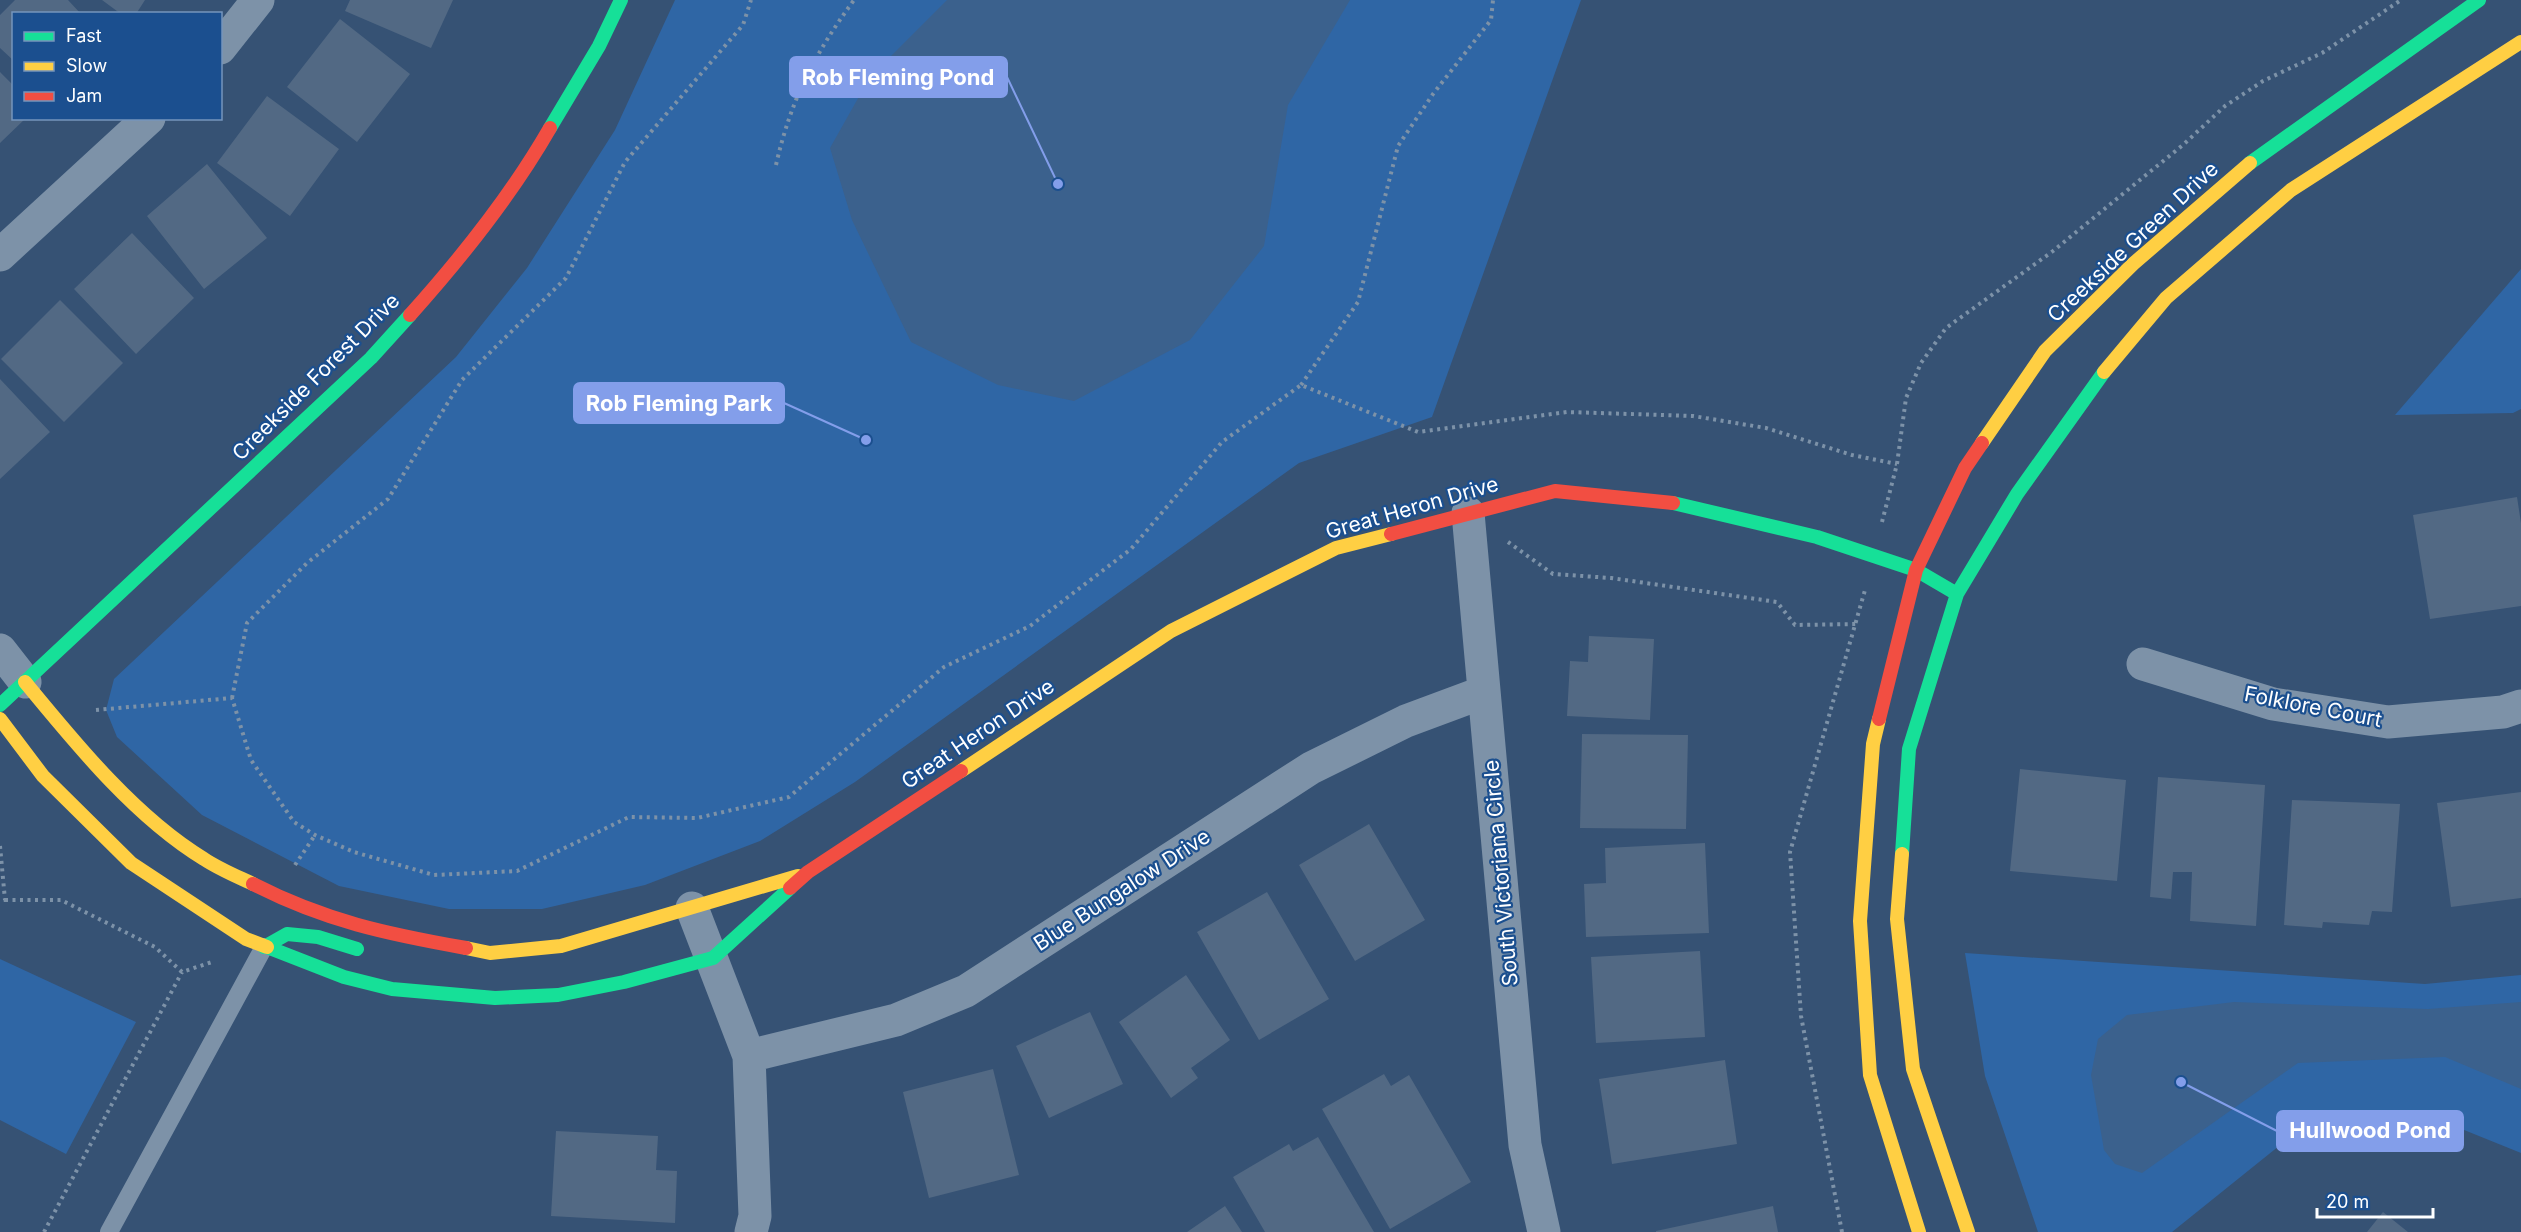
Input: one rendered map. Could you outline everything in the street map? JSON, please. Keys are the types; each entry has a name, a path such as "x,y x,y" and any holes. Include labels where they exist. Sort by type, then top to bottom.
{"main road":[{"name":"Creekside Forest Drive","path":"0,705 371,358 461,258 530,163 600,46 621,0"},
{"name":"Creekside Green Drive","path":"1920,1232 1870,1075 1860,921 1874,744 1916,570 1965,468 2045,351 2133,264 2256,158 2479,0"},
{"path":"1968,1232 1913,1069 1897,919 1909,749 1957,594 2017,494 2092,386 2166,298 2291,190 2521,42"},
{"name":"Great Heron Drive","path":"0,718 43,776 130,863 246,939 344,977 392,989 495,998 569,993 624,982 713,958 808,872 1171,631 1336,548 1555,491 1668,502 1741,517 1807,534 1916,570 1957,594"},
{"name":"Great Heron Drive","path":"26,682 65,731 149,817 203,859 274,895 327,917 373,932 490,953 561,946 692,909 808,872"},
{"path":"264,947 287,934 318,937 366,952"},
{"path":"458,961 490,953"}],"street":[{"path":"222,45 258,0"},
{"path":"0,255 147,120"},
{"name":"South Victoriana Circle","path":"1468,513 1525,1145 1544,1232"},
{"path":"0,650 26,682"},
{"name":"Folklore Court","path":"2143,664 2273,704 2388,722 2503,712 2521,706"},
{"name":"Blue Bungalow Drive","path":"748,1056 896,1020 966,990 1311,768 1406,721 1484,692"},
{"path":"692,909 713,958 748,1056 755,1216 752,1232"}],"lane":[{"path":"110,1232 264,947"}],"path":[{"path":"751,0 743,25 625,162 566,278 462,380 388,499 307,563 247,623 232,698 251,760 294,822 315,835 354,852 434,874 517,871 629,817 697,818 789,797 944,667 1030,626 1131,549 1222,442 1301,385 1358,302 1398,146 1433,94 1491,20 1493,0"},
{"path":"776,165 784,130 805,75 854,0"},
{"path":"1301,385 1418,432 1567,412 1693,416 1766,428 1852,455 1897,464"},
{"path":"1468,513 1553,574 1611,578 1777,602 1795,625 1856,624"},
{"path":"65,731 90,711 232,698"},
{"path":"0,846 5,900 0,900"},
{"path":"44,1232 182,972"}],"shaded area":[{"path":"675,0 1581,0 1432,417 1299,463 855,782 760,841 645,885 542,909 449,909 339,886 202,815 117,737 106,710 114,679 456,357 527,268 615,130"},
{"path":"947,0 1350,0 1288,105 1264,246 1190,340 1074,401 998,385 911,342 852,220 830,148 870,77"},
{"path":"2521,269 2521,409 2513,413 2395,415"},
{"path":"1965,953 2425,984 2521,975 2521,1153 2427,1115 2304,1126 2172,1232 2038,1232 1985,1076"},
{"path":"0,959 136,1022 66,1154 0,1120"},
{"path":"2234,1002 2428,1009 2521,1002 2521,1089 2445,1057 2298,1063 2142,1173 2115,1164 2104,1150 2091,1075 2098,1039 2127,1015"}],"building":[{"path":"15,0 68,0 79,12 12,12 12,59 0,48 0,15"},
{"path":"102,0 145,0 137,12 118,12"},
{"path":"350,0 453,0 431,48 345,11"},
{"path":"340,19 410,74 357,142 287,87"},
{"path":"0,72 12,84 12,120 24,120 0,143"},
{"path":"267,96 339,149 290,216 217,163"},
{"path":"207,164 267,238 204,289 147,216"},
{"path":"132,233 194,298 136,354 74,289"},
{"path":"60,300 123,363 64,422 1,359"},
{"path":"0,379 50,432 0,479"},
{"path":"2517,497 2521,523 2521,606 2430,619 2413,515"},
{"path":"1589,636 1654,639 1650,720 1567,716 1570,661 1588,662"},
{"path":"1582,734 1688,735 1686,829 1580,828"},
{"path":"2020,769 2126,780 2117,881 2010,871"},
{"path":"2158,777 2265,785 2256,926 2190,921 2192,872 2173,872 2171,899 2150,897"},
{"path":"2521,792 2521,898 2451,907 2437,803"},
{"path":"2292,800 2400,804 2392,912 2372,911 2369,925 2323,922 2322,928 2284,925"},
{"path":"1369,824 1425,920 1355,961 1299,865"},
{"path":"1705,843 1709,933 1586,937 1584,884 1606,883 1605,848"},
{"path":"1267,892 1329,999 1259,1040 1197,932"},
{"path":"1700,951 1705,1037 1596,1043 1591,957"},
{"path":"1186,975 1230,1040 1191,1068 1198,1078 1171,1098 1119,1022"},
{"path":"1090,1012 1123,1084 1049,1118 1016,1046"},
{"path":"1725,1060 1737,1144 1612,1164 1599,1079"},
{"path":"993,1069 1019,1175 929,1198 903,1092"},
{"path":"1384,1074 1391,1086 1409,1075 1471,1182 1390,1229 1322,1109"},
{"path":"556,1131 658,1136 656,1170 677,1171 675,1223 551,1216"},
{"path":"1318,1137 1374,1232 1265,1232 1233,1177 1289,1144 1293,1151"},
{"path":"1225,1206 1242,1232 1187,1232"},
{"path":"1773,1206 1778,1232 1656,1232 1656,1231"},
{"path":"2383,1212 2408,1232 2367,1232"}],"traffic: fast":[{"path":"550,128 599,46 621,0"},
{"path":"2250,163 2479,0"},
{"path":"0,705 371,358 410,315"},
{"path":"1902,854 1909,749 1957,594 2017,494 2104,372"},
{"path":"1673,503 1817,537 1916,570 1957,594"},
{"path":"267,947 344,977 392,989 495,998 558,995 624,982 713,958 790,888"},
{"path":"264,947 287,934 318,937 357,949"}],"traffic: slow":[{"path":"2104,372 2166,298 2291,190 2521,42"},
{"path":"1982,443 2045,351 2133,264 2250,163"},
{"path":"961,771 1171,631 1336,548 1391,534"},
{"path":"25,682 86,754 130,801 179,842 210,863 253,884"},
{"path":"0,719 43,776 131,863 246,939 267,947"},
{"path":"1879,719 1873,744 1860,921 1870,1075 1919,1232"},
{"path":"1902,854 1897,919 1913,1069 1968,1232"},
{"path":"466,948 490,953 561,946 798,876"}],"traffic: jam":[{"path":"410,315 485,225 519,178 550,128"},
{"path":"1879,719 1916,570 1965,468 1982,443"},
{"path":"1391,534 1555,491 1673,503"},
{"path":"790,888 808,872 961,771"},
{"path":"253,884 306,908 357,925 466,948"}],"place":[{"name":"Rob Fleming Pond","path":"1058,184"},
{"name":"Rob Fleming Park","path":"866,440"},
{"name":"Hullwood Pond","path":"2181,1082"}]}
